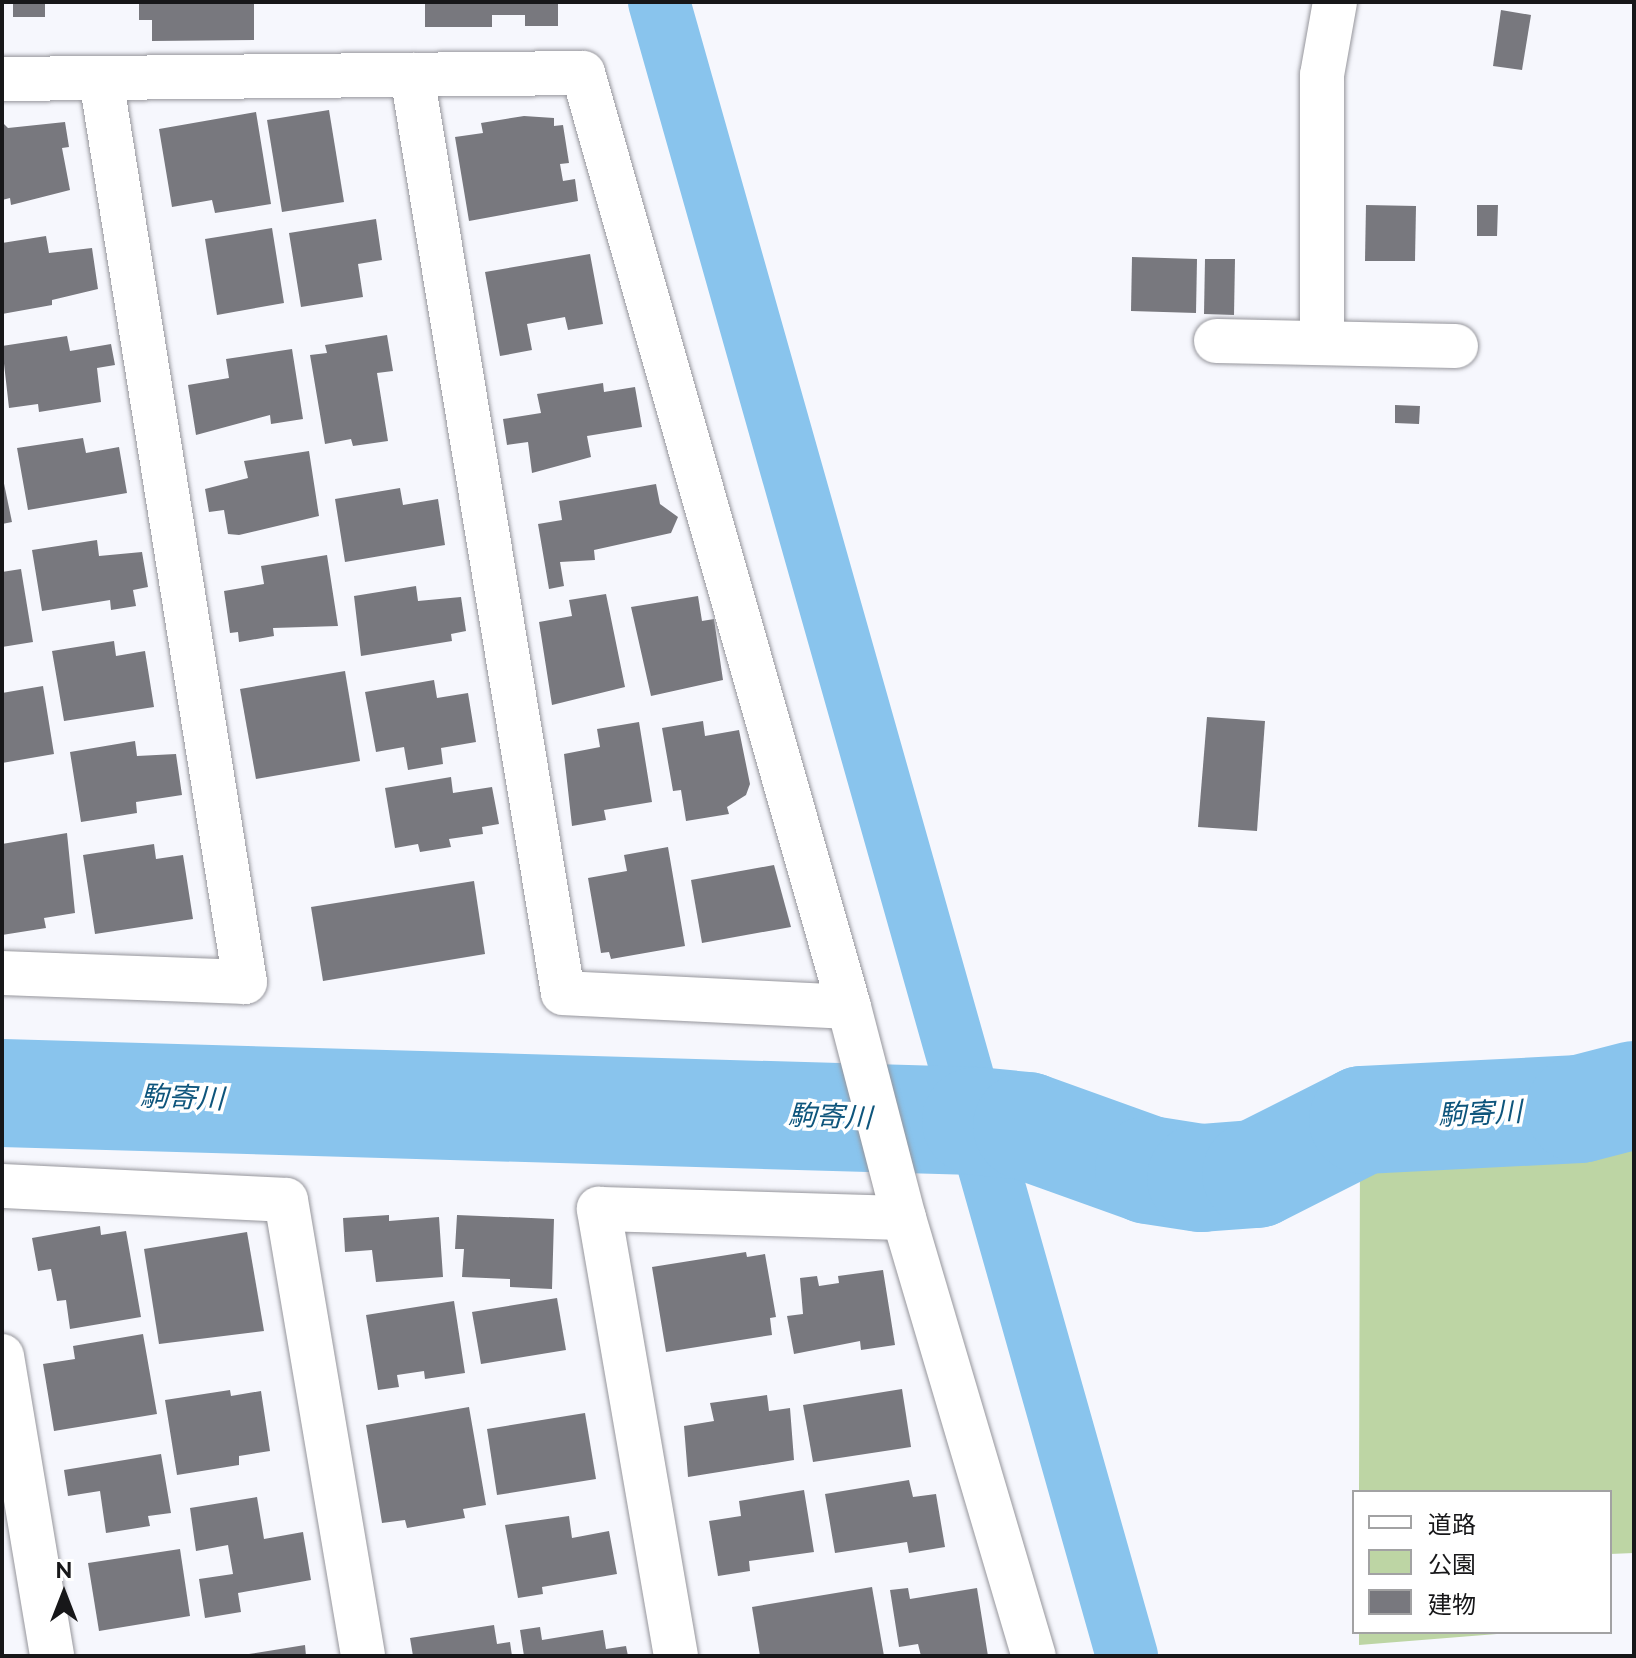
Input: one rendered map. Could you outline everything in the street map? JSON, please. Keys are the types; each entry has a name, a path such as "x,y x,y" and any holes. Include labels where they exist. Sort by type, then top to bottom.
{"street":[{"path":"1322,343 1322,75 1335,2"},
{"path":"2,79 583,73 849,1007 904,1218 1034,1656"},
{"path":"412,75 563,993 849,1007"},
{"path":"2,973 245,982 101,79"},
{"path":"1216,341 1456,346"},
{"path":"2,1186 286,1200 363,1656"},
{"path":"676,1656 599,1209 904,1218"},
{"path":"2,1356 52,1656"}],"green space":[{"path":"1634,1121 1634,1553 1612,1554 1612,1490 1359,1490 1360,1147 1593,1132"},
{"path":"1359,1634 1497,1634 1359,1645"}],"building":[{"path":"13,2 45,2 45,17 13,17"},
{"path":"139,2 254,2 254,40 152,41 152,20 139,20"},
{"path":"425,2 558,2 558,26 525,26 525,15 492,15 492,27 425,27"},
{"path":"1501,10 1531,15 1522,70 1493,66"},
{"path":"329,110 344,202 282,212 267,120"},
{"path":"256,112 271,204 215,213 212,200 172,207 159,129"},
{"path":"524,116 554,118 554,126 563,125 569,163 560,164 563,181 575,179 578,201 469,221 455,137 483,133 481,123"},
{"path":"2,122 8,128 65,122 69,147 62,148 70,190 11,205 10,198 2,200"},
{"path":"1366,205 1416,206 1415,261 1365,261"},
{"path":"1477,205 1498,205 1497,236 1477,236"},
{"path":"376,219 382,260 358,264 363,297 301,307 289,233"},
{"path":"272,228 284,303 217,315 205,239"},
{"path":"46,236 49,253 92,248 98,289 52,300 52,305 2,314 2,243"},
{"path":"590,254 603,324 568,330 565,317 527,324 532,350 500,356 485,272"},
{"path":"1132,257 1197,259 1196,313 1131,311"},
{"path":"1205,259 1235,259 1234,315 1204,314"},
{"path":"387,335 393,371 377,373 388,441 353,446 351,439 325,444 310,355 327,353 325,345"},
{"path":"67,336 70,351 111,344 115,365 97,368 101,402 39,412 38,404 9,408 2,346"},
{"path":"292,349 303,419 271,424 270,415 196,435 188,385 229,378 226,359"},
{"path":"603,383 604,392 635,387 642,427 587,436 591,457 532,473 528,442 507,445 503,419 541,413 537,394"},
{"path":"1395,405 1420,406 1419,424 1395,423"},
{"path":"83,438 86,453 119,447 127,493 28,510 17,448"},
{"path":"309,451 319,516 239,535 228,534 224,510 209,512 205,489 248,478 244,461"},
{"path":"2,474 12,522 2,524"},
{"path":"656,484 660,504 678,517 671,533 594,550 595,560 560,562 564,586 549,589 538,524 562,520 559,501"},
{"path":"400,488 403,505 438,499 445,545 345,562 335,499"},
{"path":"97,540 99,556 142,552 148,587 133,590 136,606 111,610 110,600 42,611 32,550"},
{"path":"327,555 338,626 273,628 274,636 239,642 238,632 230,633 224,591 264,584 261,566"},
{"path":"21,569 33,642 2,647 2,572"},
{"path":"416,586 418,601 461,597 466,631 451,634 452,641 361,656 354,596"},
{"path":"606,594 625,687 552,705 539,622 572,616 569,600"},
{"path":"698,596 702,621 714,619 723,680 651,696 631,607"},
{"path":"114,641 116,656 145,651 154,707 64,721 52,651"},
{"path":"345,671 360,761 256,779 240,689"},
{"path":"434,680 437,698 468,693 476,742 441,748 443,764 408,770 404,747 376,752 365,692"},
{"path":"43,686 54,754 2,763 2,693"},
{"path":"1207,717 1265,721 1257,831 1198,827"},
{"path":"703,721 705,736 739,730 750,784 746,795 727,807 729,814 686,821 681,790 673,791 662,728"},
{"path":"639,722 652,802 604,810 606,820 572,826 564,754 600,747 597,729"},
{"path":"135,741 137,756 176,754 182,795 136,802 137,813 81,822 70,752"},
{"path":"451,777 453,793 492,787 499,824 482,827 483,834 449,839 451,847 420,852 418,844 395,848 385,788"},
{"path":"67,833 75,913 44,918 46,928 2,935 2,844"},
{"path":"154,844 156,859 183,855 193,919 95,934 83,855"},
{"path":"668,847 685,946 611,959 609,952 601,953 588,878 627,871 624,855"},
{"path":"774,865 791,927 702,943 691,880"},
{"path":"474,881 485,954 323,981 311,907"},
{"path":"389,1215 389,1221 439,1217 443,1277 376,1282 372,1250 345,1252 343,1218"},
{"path":"457,1215 554,1219 552,1289 510,1287 510,1279 462,1277 464,1249 455,1249"},
{"path":"100,1226 101,1235 126,1231 141,1317 70,1329 66,1300 57,1301 51,1269 38,1271 32,1238"},
{"path":"247,1232 264,1331 159,1344 144,1249"},
{"path":"746,1252 747,1257 765,1254 776,1317 770,1318 772,1335 666,1352 652,1267"},
{"path":"883,1270 895,1345 861,1350 860,1341 794,1354 787,1316 803,1314 800,1278 817,1276 819,1286 839,1283 838,1276"},
{"path":"557,1298 566,1350 481,1364 472,1312"},
{"path":"454,1301 465,1373 425,1379 424,1371 397,1375 399,1387 378,1390 366,1315"},
{"path":"143,1334 157,1414 54,1431 43,1364 75,1359 73,1346"},
{"path":"902,1389 911,1447 813,1462 803,1405"},
{"path":"230,1390 231,1396 261,1391 270,1451 239,1456 239,1465 177,1475 165,1400"},
{"path":"767,1395 769,1411 790,1408 794,1460 688,1477 684,1426 714,1421 710,1403"},
{"path":"469,1407 486,1505 463,1509 465,1518 407,1528 405,1520 382,1523 366,1425"},
{"path":"585,1413 596,1479 497,1495 487,1429"},
{"path":"161,1454 171,1513 148,1516 150,1526 106,1533 100,1491 68,1496 64,1470"},
{"path":"909,1480 913,1497 936,1494 945,1547 909,1553 907,1542 835,1553 825,1494"},
{"path":"804,1490 814,1552 749,1561 750,1571 718,1576 709,1521 741,1516 739,1501"},
{"path":"257,1497 264,1539 303,1532 311,1580 238,1593 241,1612 205,1618 199,1579 233,1574 228,1545 196,1551 190,1508"},
{"path":"569,1516 572,1538 609,1531 617,1574 542,1587 543,1594 518,1598 505,1525"},
{"path":"180,1549 190,1616 99,1631 88,1563"},
{"path":"872,1587 884,1656 760,1656 752,1607"},
{"path":"908,1588 910,1599 977,1588 988,1656 921,1656 918,1644 899,1647 890,1590"},
{"path":"494,1625 497,1644 510,1642 512,1656 413,1656 410,1638"},
{"path":"540,1627 542,1640 603,1630 606,1649 626,1646 628,1656 524,1656 520,1630"},
{"path":"305,1645 306,1656 249,1656 249,1654"}],"waterway":[{"path":"659,2 1127,1656"},
{"name":"駒寄川","path":"2,1093 976,1121 1027,1126 1149,1170 1201,1178 1256,1174 1363,1120 1580,1109 1634,1095"}]}
